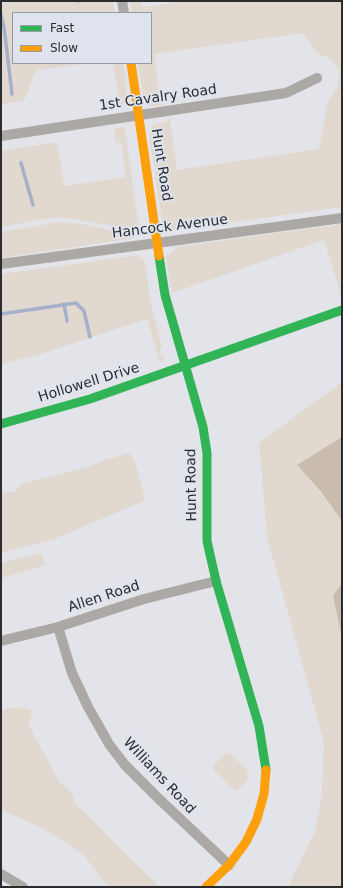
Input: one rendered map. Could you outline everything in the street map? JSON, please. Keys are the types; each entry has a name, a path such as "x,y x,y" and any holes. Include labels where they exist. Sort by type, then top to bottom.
{"street":[{"path":"122,1 124,12"},
{"name":"Hunt Road","path":"131,64 165,295 184,366 203,427 207,453 207,541 216,580 259,726 266,765 264,794 257,819 246,842 229,865 206,887"},
{"name":"1st Cavalry Road","path":"1,136 286,93 317,78"},
{"name":"Hancock Avenue","path":"1,264 342,218"},
{"name":"Hollowell Drive","path":"1,424 90,399 342,310"},
{"name":"Allen Road","path":"1,641 58,627 144,599 216,580"},
{"name":"Williams Road","path":"58,627 72,673 109,744 125,765 229,865"},
{"path":"1,874 23,887"}],"shaded area":[{"path":"14,1 113,1 115,12 12,12 12,64 82,64 38,70 33,76 26,97 22,101 1,104 1,4"},
{"path":"130,1 141,1 143,7 184,1 342,1 342,207 169,231 163,228 149,133 153,125 170,120 177,170 319,149 328,100 338,88 339,70 329,58 318,54 303,33 154,54 161,106 151,106 144,100 138,64 152,64 152,12 132,12"},
{"path":"113,64 123,64 128,101 127,104 120,105"},
{"path":"115,128 125,128 139,230 67,218 50,218 1,227 1,151 57,142 64,186 126,177 121,143 116,143 114,130"},
{"path":"60,222 82,224 137,236 134,236 134,238 1,258 1,232"},
{"path":"342,224 342,299 324,240 172,293 166,257 167,254 169,255 175,250 175,247 187,245 188,247 190,245 327,226 331,227"},
{"path":"139,255 139,257 145,261 151,305 162,346 159,354 165,357 162,362 160,362 147,319 41,354 1,364 1,274"},
{"path":"342,382 342,437 297,465 342,521 342,583 333,596 342,638 342,883 341,887 288,887 315,831 322,795 324,743 267,537 259,443"},
{"path":"342,437 342,521 321,492 297,465"},
{"path":"129,453 134,459 145,497 144,501 54,539 1,553 1,493 16,491 21,484 87,467"},
{"path":"42,553 45,564 37,568 1,578 1,563"},
{"path":"342,583 342,638 333,596"},
{"path":"19,707 32,711 29,726 59,781 73,794 75,803 160,887 110,887 104,882 83,854 42,828 1,810 1,710"},
{"path":"226,753 230,753 247,770 248,780 235,792 214,770 213,766"}],"waterway":[{"path":"1,15 4,27 12,94"},
{"path":"21,163 33,205"},
{"path":"1,314 76,303 84,311 90,337"},
{"path":"64,304 67,321"}],"traffic: fast":[{"path":"159,256 165,295 203,427 207,453 207,541 216,581 259,726 266,770"},
{"path":"1,424 90,399 342,310"}],"traffic: slow":[{"path":"131,64 159,256"},
{"path":"206,887 229,865 246,842 257,819 264,794 266,770"}]}
